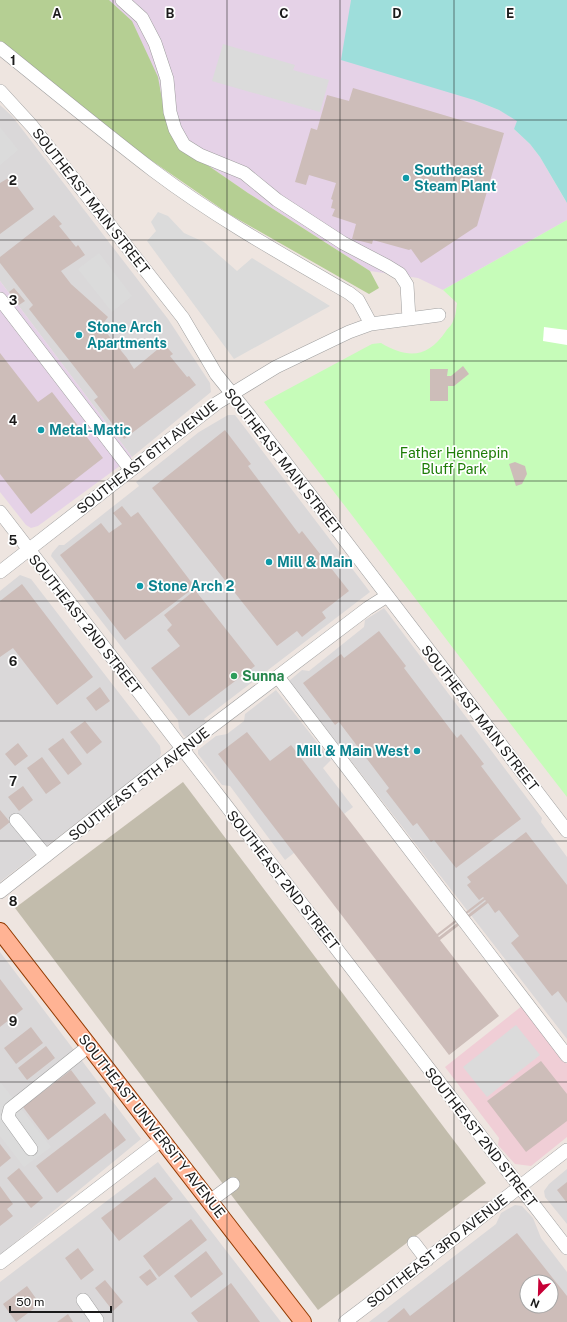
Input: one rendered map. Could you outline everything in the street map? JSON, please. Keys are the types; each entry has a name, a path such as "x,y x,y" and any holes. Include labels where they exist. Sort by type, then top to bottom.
{"main road":[{"name":"SOUTHEAST UNIVERSITY AVENUE","path":"0,931 303,1322"}],"street":[{"path":"122,0 142,18 155,42 167,79 171,118 184,145 200,155 244,173 277,200 337,239 400,274 407,285 409,319"},
{"path":"0,48 154,171 227,221 349,293 358,300 372,324"},
{"name":"SOUTHEAST MAIN STREET","path":"0,91 32,126 183,318 216,374 567,831"},
{"path":"0,299 131,470"},
{"name":"SOUTHEAST 6TH AVENUE","path":"0,572 217,403 276,367 349,332 372,324 439,315"},
{"name":"SOUTHEAST 2ND STREET","path":"0,512 567,1248"},
{"name":"SOUTHEAST 5TH AVENUE","path":"0,892 182,749 386,596"},
{"path":"278,676 567,1056"},
{"path":"16,820 46,856"},
{"path":"31,1149 8,1117 10,1109 89,1046"},
{"path":"0,1263 162,1140"},
{"name":"SOUTHEAST 3RD AVENUE","path":"345,1322 427,1260 567,1150"},
{"path":"210,1201 233,1184"},
{"path":"414,1243 427,1260"},
{"path":"83,1300 97,1320 96,1322"}],"shaded area":[{"name":"Southeast Steam Plant","path":"13,0 351,0 350,11 474,100 499,110 518,121 514,129 530,144 540,157 567,203 567,220 443,290 418,278 370,271 248,193 187,151"},
{"path":"223,44 295,65 293,70 329,80 320,112 212,81"},
{"path":"0,105 12,116 168,319 210,383 211,392 132,457 0,281"},
{"path":"0,127 18,150 0,165"},
{"path":"158,212 168,216 184,233 204,242 237,271 252,258 330,306 234,359 147,241 156,231 151,222"},
{"path":"99,253 132,296 112,312 78,269"},
{"path":"0,281 132,457 38,526 31,528 26,525 0,492"},
{"path":"228,415 235,415 370,592 204,719 207,724 189,738 184,736 179,728 178,720 51,556 59,545 64,545 139,486 136,482 199,432"},
{"path":"20,575 31,579 160,746 161,753 159,759 0,882 0,591"},
{"path":"384,608 542,818 541,822 567,857 567,1039 289,681 302,670 309,671 364,627 365,620"},
{"path":"276,690 331,760 323,768 353,807 285,860 230,786 222,785 198,754 198,750 216,736 227,734 244,721 245,714"},
{"path":"183,782 486,1183 318,1310 15,908"},
{"path":"0,952 141,1139 0,1255"},
{"path":"522,1006 567,1064 567,1137 531,1166 515,1164 498,1145 499,1138 445,1067"},
{"path":"516,1025 540,1055 487,1097 463,1067"},
{"path":"1,1083 51,1147 24,1167 0,1136"},
{"path":"158,1162 281,1322 0,1322 0,1282"},
{"path":"567,1169 567,1224 545,1197 544,1191 549,1184"},
{"path":"515,1205 522,1206 533,1218 541,1238 567,1272 567,1322 369,1322 496,1224 501,1213"}],"green space":[{"path":"0,0 109,0 132,21 158,77 165,116 187,151 248,193 370,271 379,288 369,294 229,214 142,154 0,41"},
{"name":"Father Hennepin Bluff Park","path":"567,220 567,797 264,402 372,344 381,343 400,352 409,353 425,351 432,347 451,325 455,315 457,303 443,290"}],"water":[{"path":"351,0 567,0 567,203 540,157 530,144 514,129 517,121 499,110 474,100 341,60"}],"pier":[{"path":"544,327 567,330 567,345 543,341"}],"building":[{"name":"Southeast Steam Plant","path":"353,88 504,133 477,226 421,263 411,249 409,250 373,240 372,244 352,239 356,224 332,216 335,209 331,208 333,200 331,199 336,183 309,175 306,185 295,182 311,128 317,130 327,95 349,101"},
{"path":"10,177 34,209 0,234 0,183"},
{"name":"Stone Arch Apartments","path":"54,215 62,224 59,226 76,247 78,245 85,255 61,271 71,284 108,317 101,326 134,369 164,344 173,354 170,356 187,377 189,376 196,385 124,439 94,400 98,397 29,309 33,305 0,263 0,257"},
{"path":"14,288 25,301 19,305 9,292"},
{"name":"Metal-Matic","path":"0,353 38,402 52,392 103,458 31,514 0,474"},
{"path":"463,366 469,374 454,386 448,386 448,401 430,401 430,369 448,369 447,376 451,376"},
{"name":"Mill & Main","path":"225,430 251,464 248,466 299,534 302,531 349,591 322,612 326,618 302,637 297,631 277,646 152,488"},
{"path":"515,462 525,466 527,474 522,484 516,486 509,464"},
{"name":"Stone Arch 2","path":"122,506 131,517 138,512 195,587 125,640 60,555 101,523 109,533 122,524 113,513"},
{"path":"22,584 93,677 57,705 13,648 0,657 0,601"},
{"path":"195,590 255,666 189,716 151,668 180,646 167,630 172,625 164,615"},
{"name":"Mill & Main West","path":"379,631 406,666 404,668 457,738 461,734 484,764 481,766 521,819 456,868 434,840 431,842 417,823 413,826 386,791 389,788 339,722 335,725 303,683 341,654 344,658"},
{"path":"100,687 110,701 96,711 86,698"},
{"path":"85,721 102,742 87,754 70,732"},
{"path":"247,732 270,761 291,745 437,934 484,898 483,897 479,900 467,885 471,882 467,877 526,832 567,885 567,1003 558,991 552,996 511,943 519,936 499,910 495,913 488,903 440,940 499,1016 449,1055 218,754","holes":["485,900 486,901 439,937 438,936"]},
{"path":"63,738 82,764 68,775 48,749"},
{"path":"18,743 28,756 15,766 5,754"},
{"path":"42,757 61,783 46,794 27,768"},
{"path":"23,786 33,800 19,811 8,797"},
{"path":"0,810 10,822 0,830"},
{"path":"0,979 23,1009 0,1027"},
{"path":"31,1027 43,1043 16,1064 4,1048"},
{"path":"46,1046 55,1058 27,1080 18,1068"},
{"path":"541,1061 567,1094 567,1121 526,1152 487,1101"},
{"path":"71,1070 96,1103 48,1140 23,1107"},
{"path":"105,1113 126,1140 57,1193 36,1166"},
{"path":"0,1144 11,1158 0,1167"},
{"path":"19,1168 43,1198 31,1208 7,1178"},
{"path":"155,1177 173,1199 119,1241 101,1218"},
{"path":"567,1182 567,1203 557,1190"},
{"path":"0,1186 13,1204 7,1209 13,1216 0,1226"},
{"path":"191,1219 207,1240 159,1277 143,1256"},
{"path":"517,1233 550,1274 519,1274 519,1314 559,1314 559,1286 567,1296 567,1322 387,1322 404,1308 410,1316"},
{"path":"78,1248 94,1270 81,1280 65,1258"},
{"path":"206,1251 223,1274 191,1298 174,1276"},
{"path":"150,1269 157,1279 147,1286 139,1277"},
{"path":"105,1280 123,1302 113,1311 95,1288"},
{"path":"231,1283 260,1322 198,1322 191,1313"},
{"path":"27,1286 40,1304 16,1322 3,1304"},
{"path":"68,1314 73,1322 57,1322"}],"place":[{"name":"Southeast Steam Plant","path":"406,178"},
{"name":"Stone Arch Apartments","path":"79,335"},
{"name":"Metal-Matic","path":"41,430"},
{"name":"Mill & Main","path":"269,562"},
{"name":"Stone Arch 2","path":"140,586"},
{"name":"Sunna","path":"234,676"},
{"name":"Mill & Main West","path":"417,751"}]}
